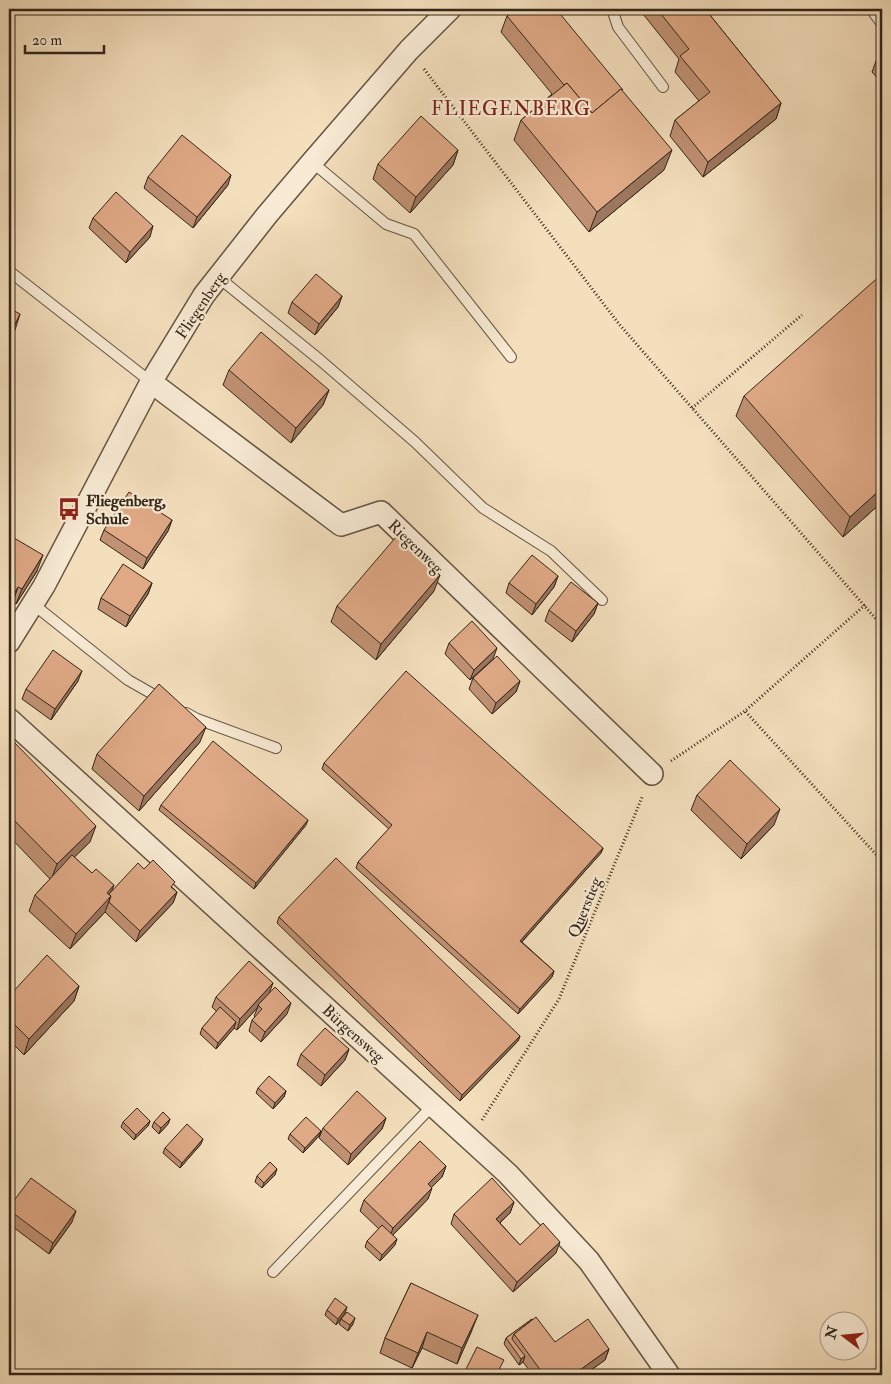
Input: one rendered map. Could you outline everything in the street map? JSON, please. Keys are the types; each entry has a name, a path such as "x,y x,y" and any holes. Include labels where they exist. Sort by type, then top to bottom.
{"street":[{"name":"Fliegenberg","path":"9,642 44,586 151,382 204,295 267,214 409,50 450,9"},
{"name":"Riegenweg","path":"151,382 341,525 381,512 652,774"},
{"name":"Bürgensweg","path":"9,718 508,1174 589,1261 669,1375"}],"lane":[{"path":"612,9 618,28 663,87"},
{"path":"871,9 882,24"},
{"path":"312,162 386,224 414,234 512,357"},
{"path":"9,271 151,382"},
{"path":"218,277 320,360 414,442 483,508 551,551 602,600"},
{"path":"33,604 128,680 197,719 276,748"},
{"path":"272,1272 433,1105"}],"path":[{"path":"409,50 619,324 882,626"},
{"path":"692,408 802,315"},
{"path":"652,774 745,711 865,605"},
{"path":"745,711 882,861"},
{"name":"Querstieg","path":"470,1139 559,1000 652,774"}],"building":[{"path":"516,9 556,9 623,90 621,89 592,113 567,83 564,85 507,16"},
{"path":"657,9 705,9 781,103 708,162 675,120 710,92 680,56 689,49"},
{"path":"882,56 882,68 876,61"},
{"path":"567,83 592,113 621,89 672,150 597,212 521,120"},
{"path":"421,116 458,150 416,197 378,164"},
{"path":"182,135 231,175 197,217 148,177"},
{"path":"116,192 153,226 130,252 93,218"},
{"path":"316,274 342,296 319,324 292,302"},
{"path":"882,274 882,488 850,517 744,396"},
{"path":"9,308 20,314 9,337"},
{"path":"261,332 329,390 296,428 229,370"},
{"path":"129,492 172,520 147,558 104,530"},
{"path":"9,535 43,555 22,589 18,587 9,603"},
{"path":"396,537 440,575 381,644 337,606"},
{"path":"532,555 558,576 536,604 509,583"},
{"path":"123,564 152,583 130,616 101,598"},
{"path":"571,582 598,603 576,631 549,610"},
{"path":"472,621 497,648 474,670 449,643"},
{"path":"53,650 82,671 55,709 26,689"},
{"path":"497,656 520,681 496,703 473,678"},
{"path":"406,671 603,848 520,941 554,971 520,1009 358,862 392,825 324,763"},
{"path":"159,684 206,727 144,796 97,754"},
{"path":"11,739 96,826 57,864 9,815 9,741"},
{"path":"213,741 308,820 256,883 161,805"},
{"path":"730,760 780,809 747,844 697,795"},
{"path":"72,855 92,873 96,869 114,885 107,893 111,896 76,934 35,895"},
{"path":"336,858 520,1036 462,1095 279,917"},
{"path":"153,860 175,882 171,887 177,892 140,931 109,902 111,896 109,894 138,863 144,869"},
{"path":"47,955 79,986 29,1039 9,1019 9,996"},
{"path":"249,961 273,983 240,1019 216,997"},
{"path":"275,987 291,1003 265,1032 252,1020 262,1009 258,1005"},
{"path":"220,1007 236,1022 218,1043 202,1028"},
{"path":"325,1028 349,1049 325,1075 301,1054"},
{"path":"269,1076 286,1091 275,1103 258,1088"},
{"path":"357,1091 386,1118 351,1154 323,1128"},
{"path":"137,1108 150,1121 136,1135 123,1122"},
{"path":"163,1112 170,1119 161,1128 154,1122"},
{"path":"306,1117 321,1131 305,1148 290,1134"},
{"path":"187,1124 203,1139 182,1163 165,1148"},
{"path":"420,1141 446,1166 428,1184 432,1188 393,1228 364,1200"},
{"path":"270,1162 277,1169 264,1183 257,1176"},
{"path":"31,1178 76,1211 53,1243 9,1210 9,1207"},
{"path":"492,1178 514,1202 496,1219 520,1245 543,1223 560,1242 517,1282 454,1214"},
{"path":"382,1225 397,1239 382,1255 367,1241"},
{"path":"411,1283 478,1315 462,1348 427,1332 418,1353 385,1338"},
{"path":"335,1298 347,1307 338,1319 327,1310"},
{"path":"347,1312 355,1318 350,1325 341,1319"},
{"path":"536,1317 555,1342 588,1319 609,1349 573,1375 544,1375 514,1334"},
{"path":"532,1319 514,1334 512,1339 525,1356 521,1359 506,1338"},
{"path":"477,1347 504,1360 496,1375 463,1375"},
{"path":"9,1369 17,1375 9,1375"},
{"path":"500,1369 513,1375 497,1375"}],"place":[{"name":"Fliegenberg, Schule","path":"69,509"}],"district":[{"name":"FLIEGENBERG","path":"511,108"}]}
